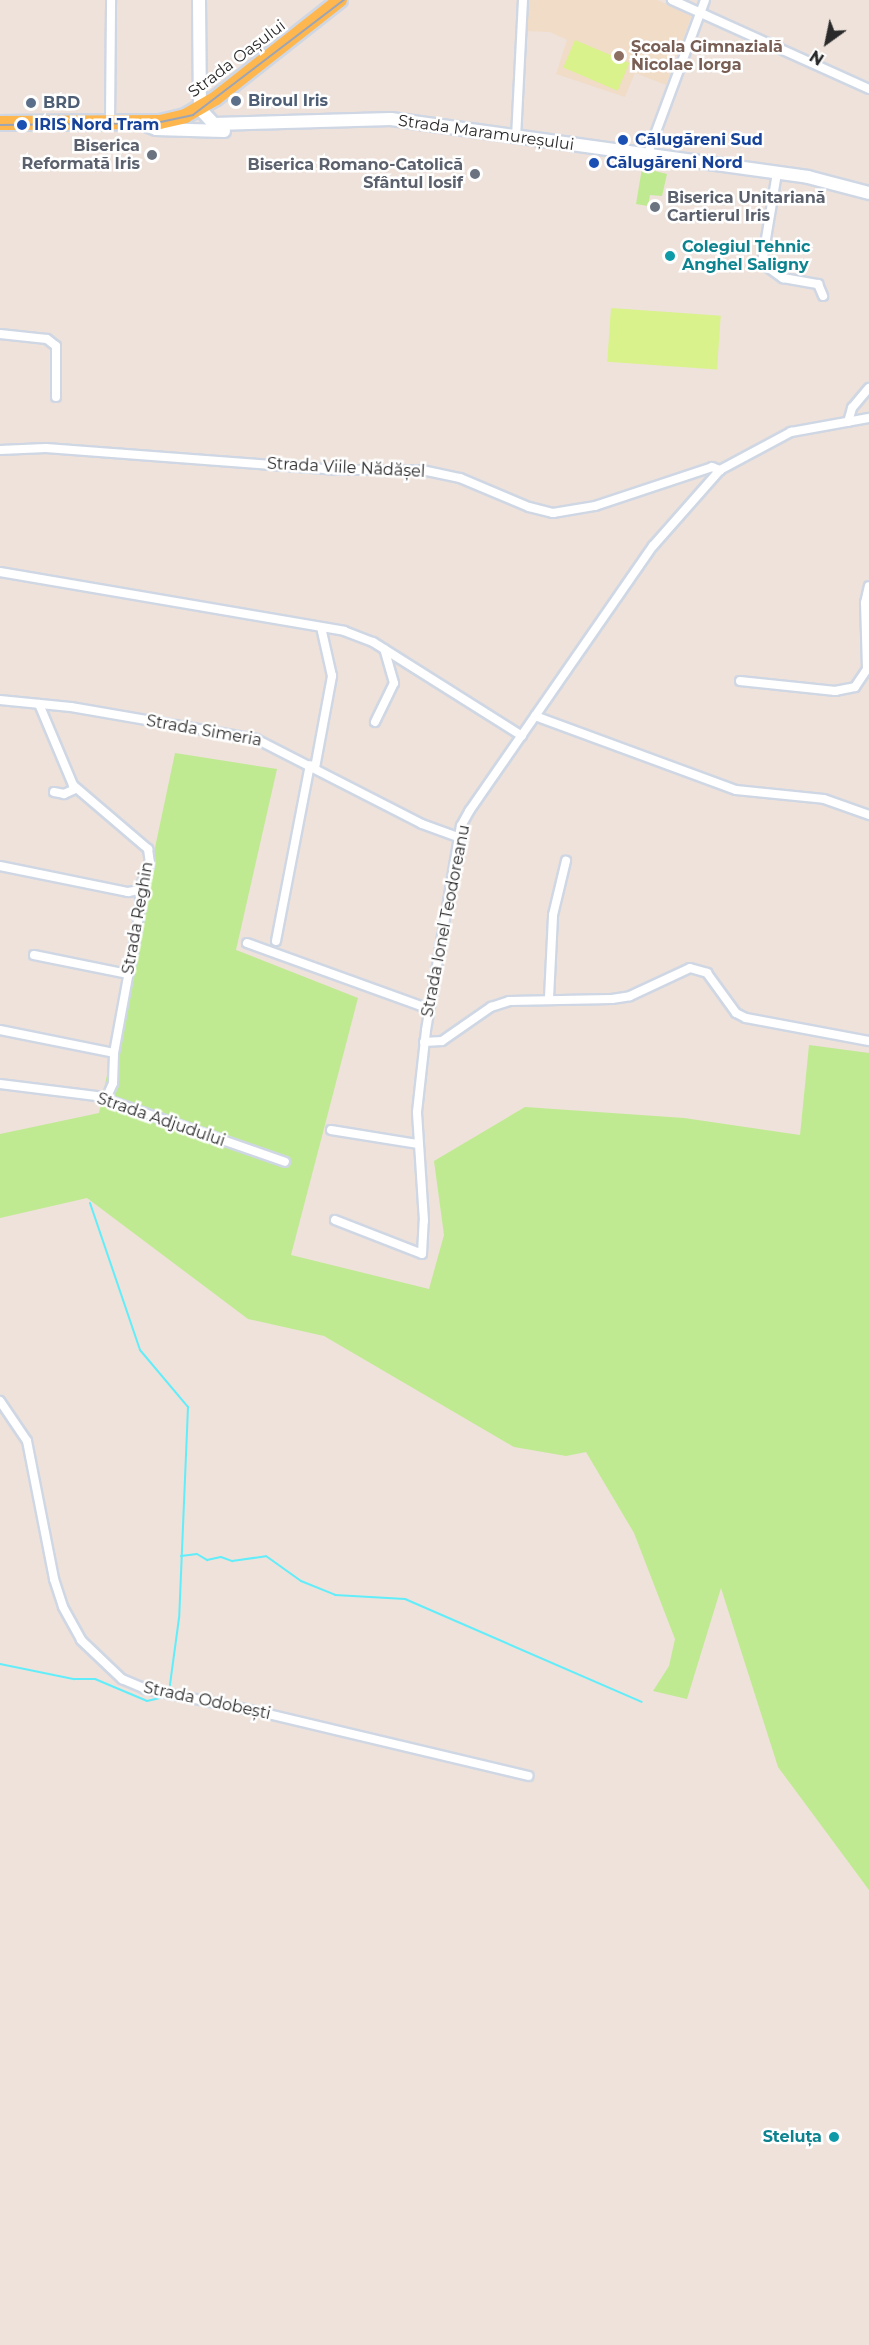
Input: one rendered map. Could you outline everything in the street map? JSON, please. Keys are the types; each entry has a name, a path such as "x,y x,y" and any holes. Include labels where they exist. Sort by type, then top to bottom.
{"main road":[{"path":"199,0 194,112 201,131"},
{"name":"Strada Oașului","path":"0,123 139,122 194,112 340,0"},
{"name":"Strada Maramureșului","path":"194,112 212,123 236,126 375,118 777,173 835,182 869,193"},
{"path":"139,122 156,129 201,131 236,126"}],"street":[{"path":"110,122 111,0"},
{"path":"516,138 523,0"},
{"path":"672,0 869,88"},
{"path":"647,156 705,0"},
{"path":"777,173 762,263 783,278 818,284 823,296"},
{"path":"0,334 47,339 56,346 56,397"},
{"path":"848,422 856,402 869,388"},
{"name":"Strada Viile Nădășel","path":"0,450 45,448 338,470 422,470 460,478 529,507 553,513 595,506 711,467 720,470 791,432 869,418"},
{"name":"Strada Ionel Teodoreanu","path":"335,1220 422,1254 424,1221 417,1144 424,1042 458,837 470,810 653,546 720,470"},
{"path":"0,572 321,627 359,636 384,649 522,736"},
{"path":"740,681 835,691 855,687 867,669 865,603 869,586"},
{"path":"276,941 332,676 321,627"},
{"path":"375,722 394,683 384,649"},
{"name":"Strada Simeria","path":"0,699 256,738 422,824 458,837"},
{"name":"Strada Reghin","path":"39,704 75,789 129,830 148,849 150,863 139,890 141,906 114,1053 114,1083 106,1099"},
{"path":"535,716 736,790 824,799 869,815"},
{"path":"54,792 64,794 75,789"},
{"path":"549,998 553,915 566,861"},
{"path":"0,866 128,892 139,890"},
{"path":"248,943 429,1009"},
{"path":"34,955 128,974"},
{"path":"424,1042 442,1041 500,1004 549,998 599,1000 630,996 682,969 697,968 707,973 736,1013 746,1018 869,1041"},
{"path":"0,1030 114,1053"},
{"name":"Strada Adjudului","path":"0,1084 106,1099 285,1162"},
{"path":"331,1130 417,1144"},
{"name":"Strada Odobești","path":"0,1401 27,1441 54,1580 63,1607 81,1640 122,1679 145,1689 260,1712 528,1776"}],"shaded area":[{"name":"Școala Gimnazială Nicolae Iorga","path":"527,0 657,0 692,15 666,85 635,73 625,97 556,74 567,40 550,32 525,31"}],"green space":[{"path":"575,40 629,63 618,91 563,68"},
{"path":"642,168 667,174 662,196 650,195 648,206 636,204"},
{"path":"611,308 721,316 717,370 607,362"},
{"path":"175,753 277,769 236,950 358,998 291,1255 429,1289 444,1235 434,1161 525,1107 684,1118 800,1135 809,1045 869,1053 869,1890 778,1767 721,1588 687,1699 653,1691 669,1666 675,1639 634,1533 586,1452 566,1456 514,1447 324,1336 248,1319 87,1198 0,1218 0,1134 99,1113"}],"waterway":[{"path":"90,1203 140,1350 188,1407 179,1618 170,1685"},
{"path":"181,1556 197,1554 207,1560 221,1557 232,1561 266,1556 301,1581 335,1595 405,1599 642,1702"},
{"path":"0,1664 74,1679 95,1679 147,1701 168,1696"}],"tram line":[{"path":"0,125 156,123 193,115 344,0"}],"place":[{"name":"Școala Gimnazială Nicolae Iorga","path":"619,56"},
{"name":"Biroul Iris","path":"236,101"},
{"name":"BRD","path":"31,103"},
{"name":"IRIS Nord Tram","path":"22,125"},
{"name":"Călugăreni Sud","path":"623,140"},
{"name":"Biserica Reformată Iris","path":"152,155"},
{"name":"Călugăreni Nord","path":"594,163"},
{"name":"Biserica Romano-Catolică Sfântul Iosif","path":"475,174"},
{"name":"Biserica Unitariană Cartierul Iris","path":"655,207"},
{"name":"Colegiul Tehnic Anghel Saligny","path":"670,256"},
{"name":"Steluța","path":"834,2137"}]}
